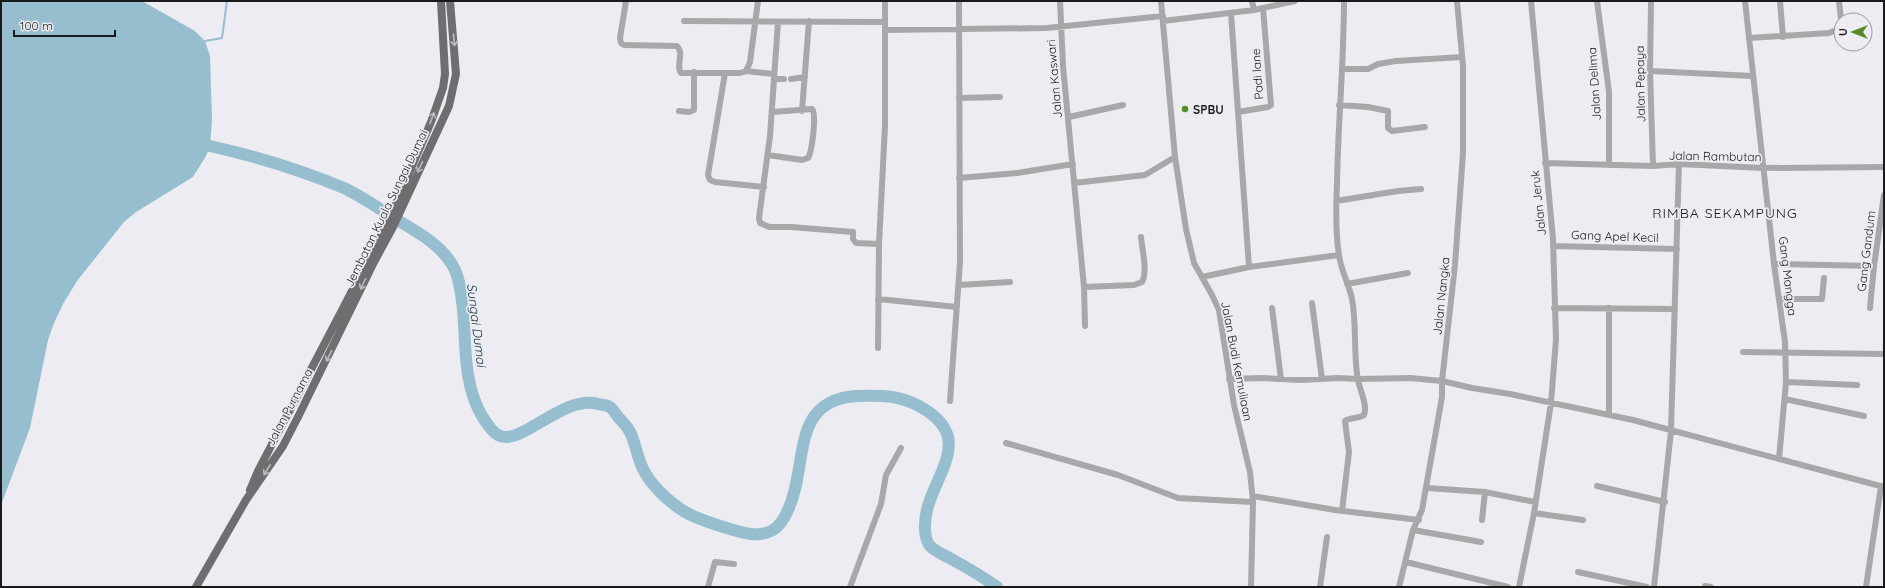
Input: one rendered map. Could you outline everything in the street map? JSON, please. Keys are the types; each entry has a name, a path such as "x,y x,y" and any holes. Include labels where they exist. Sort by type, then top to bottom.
{"main road":[{"name":"Jembatan Kuala Sungai Dumai","path":"341,319 387,224 431,122 438,101 445,74 441,1"},
{"name":"Jembatan Kuala Sungai Dumai","path":"341,319 393,227 449,106 456,74 450,1"},
{"name":"Jalan Purnama","path":"196,587 246,500 283,446 314,386 341,319"}],"street":[{"path":"626,1 620,43 628,46 677,46 681,52 679,70 681,73 725,73 746,71 784,79"},
{"path":"746,71 753,46 758,1"},
{"path":"878,348 879,244 885,126 886,1"},
{"path":"950,401 958,285 958,98 960,1"},
{"name":"Jalan Kaswari","path":"1060,1 1060,27 1084,287 1085,326"},
{"name":"Jalan Budi Kemuliaan","path":"1161,1 1175,158 1189,245 1194,263 1212,295 1218,310 1230,379 1250,472 1253,499 1251,587"},
{"path":"1252,1 1254,10"},
{"path":"885,30 959,30 1060,27 1231,13 1254,10 1295,1"},
{"path":"1342,511 1348,452 1346,421 1349,419 1362,417 1365,413 1358,379 1352,300 1339,255 1336,201 1339,105 1344,49 1344,1"},
{"name":"Jalan Nangka","path":"1399,587 1413,530 1419,520 1427,488 1442,397 1442,381 1455,265 1463,153 1462,57 1457,1"},
{"name":"Jalan Jeruk","path":"1519,587 1534,513 1551,403 1556,339 1553,246 1531,1"},
{"name":"Jalan Delima","path":"1597,1 1608,92 1608,165"},
{"name":"Jalan Pepaya","path":"1651,1 1650,71 1654,166"},
{"name":"Gang Mangga","path":"1745,1 1785,351 1786,382 1779,459"},
{"path":"1780,1 1783,37"},
{"path":"1839,1 1840,12"},
{"name":"Padi lane","path":"1238,112 1268,107 1271,105 1263,8"},
{"path":"1231,13 1249,267"},
{"path":"684,21 885,22"},
{"path":"802,111 809,21"},
{"path":"778,22 768,155 758,218 761,225 769,227 791,227 853,232 853,239 856,243 879,244"},
{"path":"1749,38 1829,34 1833,32"},
{"path":"1342,69 1372,68 1378,64 1396,61 1462,57"},
{"path":"1650,71 1753,76"},
{"path":"678,111 689,112 694,110 694,72"},
{"path":"725,73 708,175 710,180 715,182 764,187"},
{"path":"791,79 805,77"},
{"path":"958,98 1000,97"},
{"path":"1068,117 1123,104"},
{"path":"1339,105 1368,107 1388,111 1388,128 1392,131 1425,127"},
{"path":"768,155 802,160 810,157 814,111 809,109 802,111 772,112"},
{"path":"1074,183 1145,175 1175,158"},
{"name":"Jalan Rambutan","path":"1545,163 1654,166 1679,164 1763,168 1884,167"},
{"path":"959,178 1016,173 1073,164"},
{"path":"1654,587 1671,431 1678,249 1679,164"},
{"path":"1336,201 1398,191 1422,189"},
{"name":"Gang Gandum","path":"1870,308 1874,266 1884,196"},
{"path":"1084,287 1134,285 1142,282 1144,279 1144,268 1141,237"},
{"name":"Gang Apel Kecil","path":"1553,246 1678,249"},
{"path":"1202,277 1249,267 1339,255"},
{"path":"1774,264 1874,266"},
{"path":"1347,284 1408,273"},
{"path":"1780,299 1822,299 1824,278"},
{"path":"958,285 1010,282"},
{"path":"878,299 957,307"},
{"path":"1312,303 1322,379"},
{"path":"1272,308 1281,379"},
{"path":"1554,308 1675,309"},
{"path":"1609,308 1609,414"},
{"path":"1743,352 1785,351 1884,354"},
{"path":"1230,379 1410,378 1442,381 1609,414 1671,431 1737,446 1779,459 1882,486 1866,587"},
{"path":"1786,382 1857,385"},
{"path":"1785,399 1864,416"},
{"path":"1006,443 1118,475 1178,498 1253,499 1419,520"},
{"path":"850,587 881,504 886,475 901,448"},
{"path":"1598,486 1664,502"},
{"path":"1427,488 1486,492 1535,502"},
{"path":"1482,520 1486,492"},
{"path":"1534,513 1583,520"},
{"path":"1413,530 1481,542"},
{"path":"1320,587 1327,537"},
{"path":"708,587 714,563 719,562 734,564"},
{"path":"1406,562 1508,587"},
{"path":"1578,572 1647,587"}],"water":[{"path":"1,1 142,1 195,31 205,41 210,56 212,120 210,146 206,156 193,177 136,212 124,222 77,281 63,304 48,340 30,428 1,505"}],"waterway":[{"path":"205,41 222,38 227,1"},
{"name":"Sungai Dumai","path":"210,146 278,164 344,188 365,199 429,240 448,259 457,276 463,309 466,364 471,391 482,416 493,431 498,435 507,437 518,434 571,406 585,403 609,406 629,430 643,469 655,486 665,497 682,510 705,521 735,531 752,534 763,534 773,530 778,526 787,513 794,492 805,438 811,422 820,409 835,400 857,396 881,396 912,402 938,419 947,433 949,448 927,512 925,529 927,541 936,551 970,569 997,587"}],"place":[{"name":"SPBU","path":"1185,109"}],"district":[{"name":"RIMBA SEKAMPUNG","path":"1725,213"}]}
